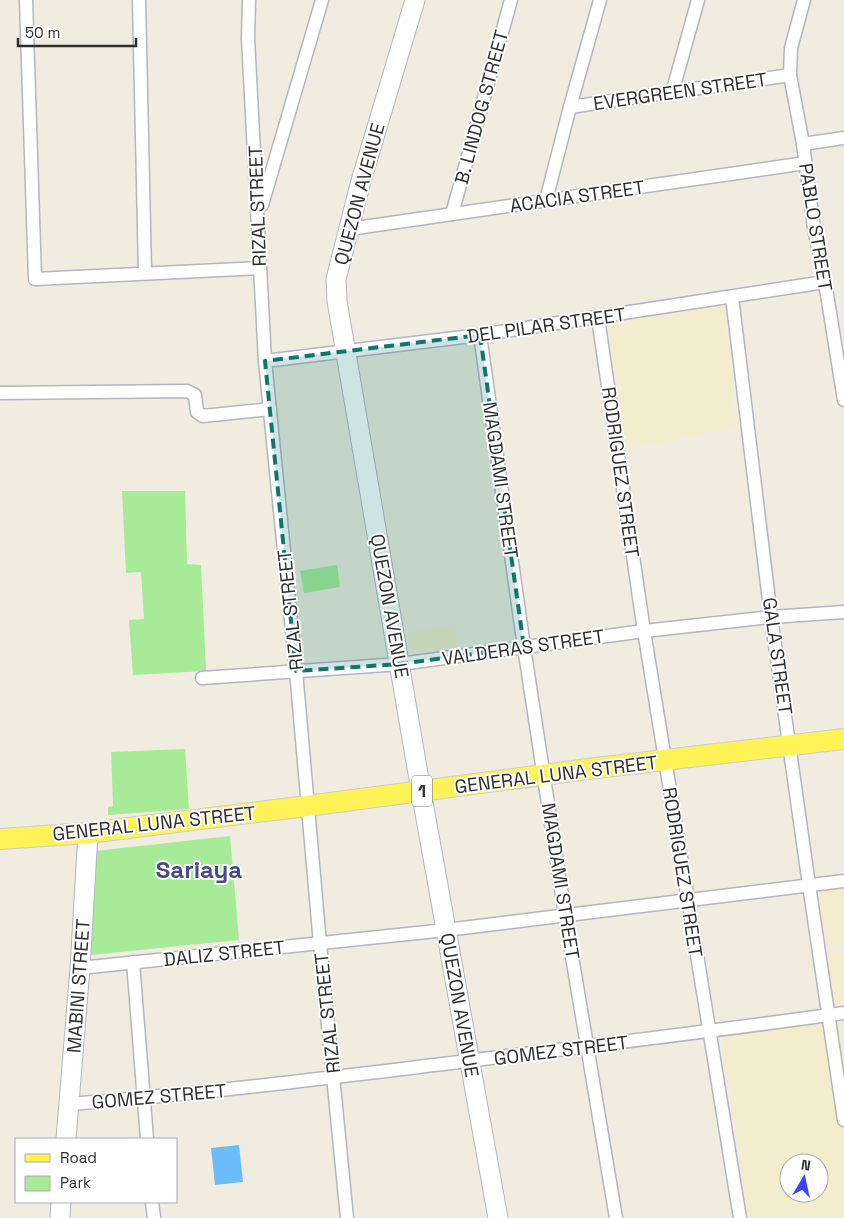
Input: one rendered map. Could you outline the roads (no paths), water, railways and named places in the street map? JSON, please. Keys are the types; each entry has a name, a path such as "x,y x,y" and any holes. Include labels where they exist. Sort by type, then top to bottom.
{"main road":[{"name":"GENERAL LUNA STREET","path":"0,839 88,833 844,739"}],"street":[{"path":"26,0 35,278 260,268"},
{"path":"139,0 146,273"},
{"name":"RIZAL STREET","path":"249,0 248,39 259,215 265,361 347,1218"},
{"path":"259,215 322,0"},
{"name":"QUEZON AVENUE","path":"414,0 361,180 336,279 337,301 421,791 498,1218"},
{"name":"B. LINDOG STREET","path":"452,214 511,0"},
{"path":"546,200 600,0"},
{"path":"672,93 698,0"},
{"name":"PABLO STREET","path":"804,0 791,48 790,75 803,144 814,228 825,282 844,400"},
{"name":"EVERGREEN STREET","path":"570,108 790,75"},
{"path":"803,144 844,138"},
{"name":"ACACIA STREET","path":"349,229 806,163"},
{"name":"DEL PILAR STREET","path":"265,361 480,335 825,282"},
{"name":"GALA STREET","path":"732,297 772,617 844,1120"},
{"name":"RODRIGUEZ STREET","path":"598,318 644,631 740,1218"},
{"name":"MAGDAMI STREET","path":"480,335 524,647 565,915 616,1218"},
{"path":"0,393 187,392 195,395 197,412 203,416 270,410"},
{"name":"VALDERAS STREET","path":"202,678 400,664 644,631 772,617 844,612"},
{"name":"MABINI STREET","path":"66,1138 80,968 88,833"},
{"name":"DALIZ STREET","path":"80,968 446,930 844,881"},
{"path":"133,962 147,1138"},
{"name":"GOMEZ STREET","path":"69,1104 333,1078 709,1032 844,1013"},
{"path":"60,1218 61,1203"},
{"path":"152,1203 154,1218"}],"water":[{"path":"239,1145 243,1182 215,1185 211,1148"}],"district":[{"name":"Sariaya","path":"199,870"}]}
